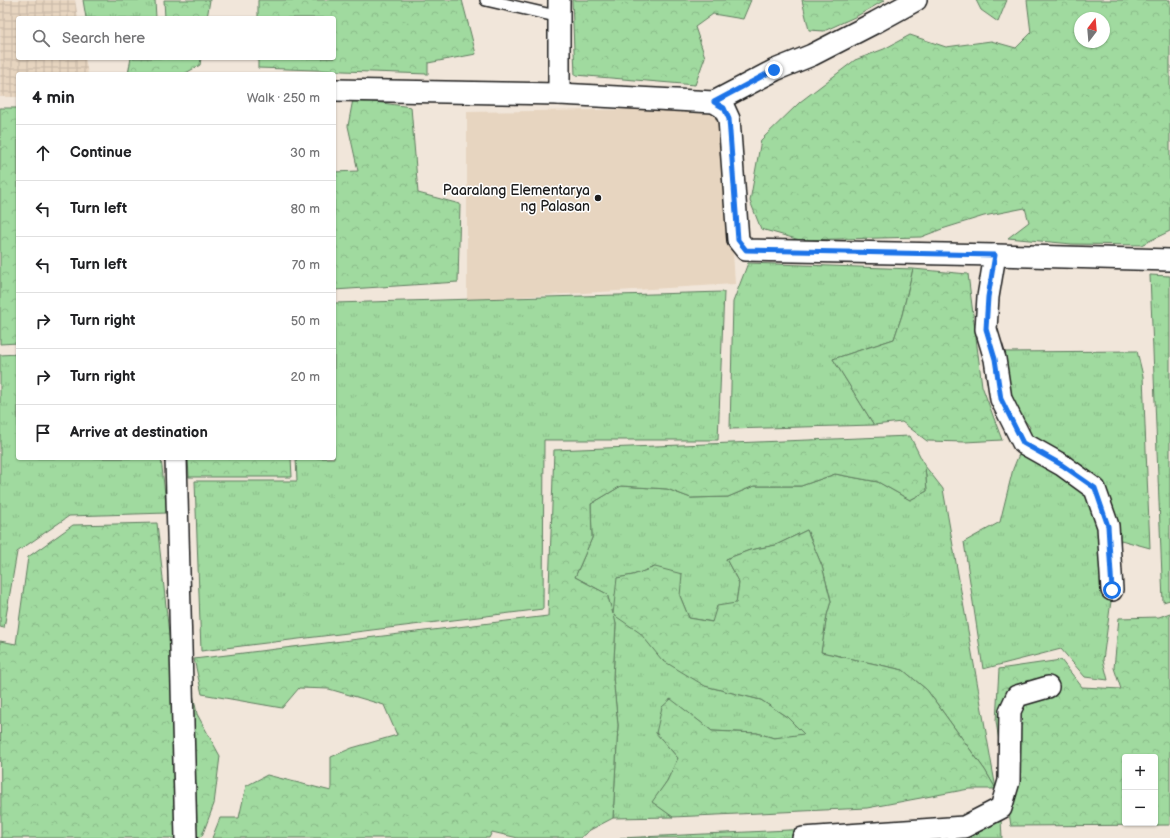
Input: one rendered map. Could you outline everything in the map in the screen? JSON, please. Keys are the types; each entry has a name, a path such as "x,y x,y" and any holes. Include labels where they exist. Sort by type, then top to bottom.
{"street":[{"path":"714,102 774,70 812,55 916,0"},
{"path":"559,94 560,9"},
{"path":"336,90 559,94 714,102 724,108 729,119 738,240 746,250 1170,260"},
{"path":"995,255 988,297 986,329 995,359 1001,399 1023,443 1062,465 1095,488 1108,526 1112,590"},
{"path":"176,460 186,838"},
{"path":"802,838 964,827 1001,808 1009,781 1010,711 1017,696 1048,687"}],"lane":[{"path":"486,0 560,9"}],"shaded area":[{"path":"0,0 75,0 78,16 16,16 16,60 85,60 88,72 16,72 16,97 0,97"},
{"name":"Paaralang Elementarya ng Palasan","path":"724,108 735,284 467,300 467,112"}],"green space":[{"path":"83,0 155,0 156,16 86,16"},
{"path":"164,0 210,0 207,16 165,16"},
{"path":"258,0 462,0 476,54 428,63 428,74 258,68 258,60 336,60 336,16 258,16"},
{"path":"572,0 751,0 743,19 713,14 695,27 705,57 695,85 575,75"},
{"path":"802,0 885,0 857,16 824,31 809,30"},
{"path":"976,0 1007,0 998,22 981,10"},
{"path":"1027,0 1170,0 1170,231 1141,245 1072,244 1008,238 1029,222 1025,208 984,216 921,237 800,240 761,229 750,201 761,140 800,102 855,60 884,49 910,35 946,47 991,41 1016,48 1031,33"},
{"path":"131,60 201,60 200,65 188,72 128,72"},
{"path":"353,99 411,107 418,193 460,204 458,282 336,290 336,172 358,171 348,126"},
{"path":"0,108 16,108 16,343 0,344"},
{"path":"748,263 913,269 902,315 894,339 833,359 874,425 730,429 733,302"},
{"path":"913,269 968,274 982,386 1002,440 965,442 927,441 902,422 874,425 833,359 894,339 902,315"},
{"path":"1150,275 1170,276 1170,600 1163,602"},
{"path":"724,292 718,440 544,440 543,609 201,651 195,481 297,481 296,460 336,460 336,303"},
{"path":"1137,351 1143,376 1150,548 1121,540 1103,660 1108,680 1085,677 1061,649 983,669 964,542 1000,522 1013,469 1030,427 1012,405 1004,352"},
{"path":"16,354 16,460 161,460 167,513 69,516 17,552 4,628 0,627 0,355"},
{"path":"910,436 925,466 927,491 910,500 878,482 835,474 801,486 754,486 728,497 691,498 667,489 621,486 591,504 592,538 575,577 607,594 613,614 617,578 633,575 655,567 682,574 680,596 689,618 712,622 717,606 736,603 739,583 726,559 750,550 776,545 807,530 822,566 831,601 827,615 821,652 903,670 927,690 985,770 996,789 969,789 867,808 673,817 652,802 667,781 678,758 656,733 662,707 671,699 712,731 757,733 774,738 804,734 787,717 761,700 705,686 662,660 640,633 614,615 616,624 613,677 618,725 613,818 590,830 580,838 518,838 492,832 489,838 212,838 220,818 239,818 246,786 267,775 331,791 331,757 352,748 397,735 384,705 329,689 299,688 282,708 202,694 194,659 548,616 554,450"},
{"path":"188,460 291,460 292,477 189,477"},
{"path":"925,466 943,489 996,789 985,770 927,690 903,670 821,652 827,615 831,601 822,566 807,530 776,545 750,550 726,559 739,583 736,604 713,622 689,618 680,596 655,567 633,575 617,578 705,686 761,700 787,717 805,735 774,738 757,733 712,731 670,699 656,733 678,758 667,781 653,802 673,817 613,818 618,725 613,677 616,624 607,594 575,577 592,538 591,504 621,486 667,489 691,498 728,497 754,486 801,486 835,474 878,482 910,500 927,491"},
{"path":"157,523 171,653 190,679 197,714 220,756 214,804 202,836 197,838 1,838 0,641 16,644 28,557 73,525"},
{"path":"1170,613 1170,825 1158,825 1158,754 1122,754 1122,825 1011,826 996,721 999,669 1061,660 1082,687 1121,689 1114,668 1119,618 1159,617"},
{"path":"1001,820 1002,838 620,838"}],"place":[{"name":"Paaralang Elementarya ng Palasan","path":"598,198"}],"route":[{"path":"774,70 714,102 724,108 729,119 738,240 746,250 995,255 988,297 986,329 995,359 1001,399 1023,443 1062,465 1095,488 1108,526 1112,590"}]}
